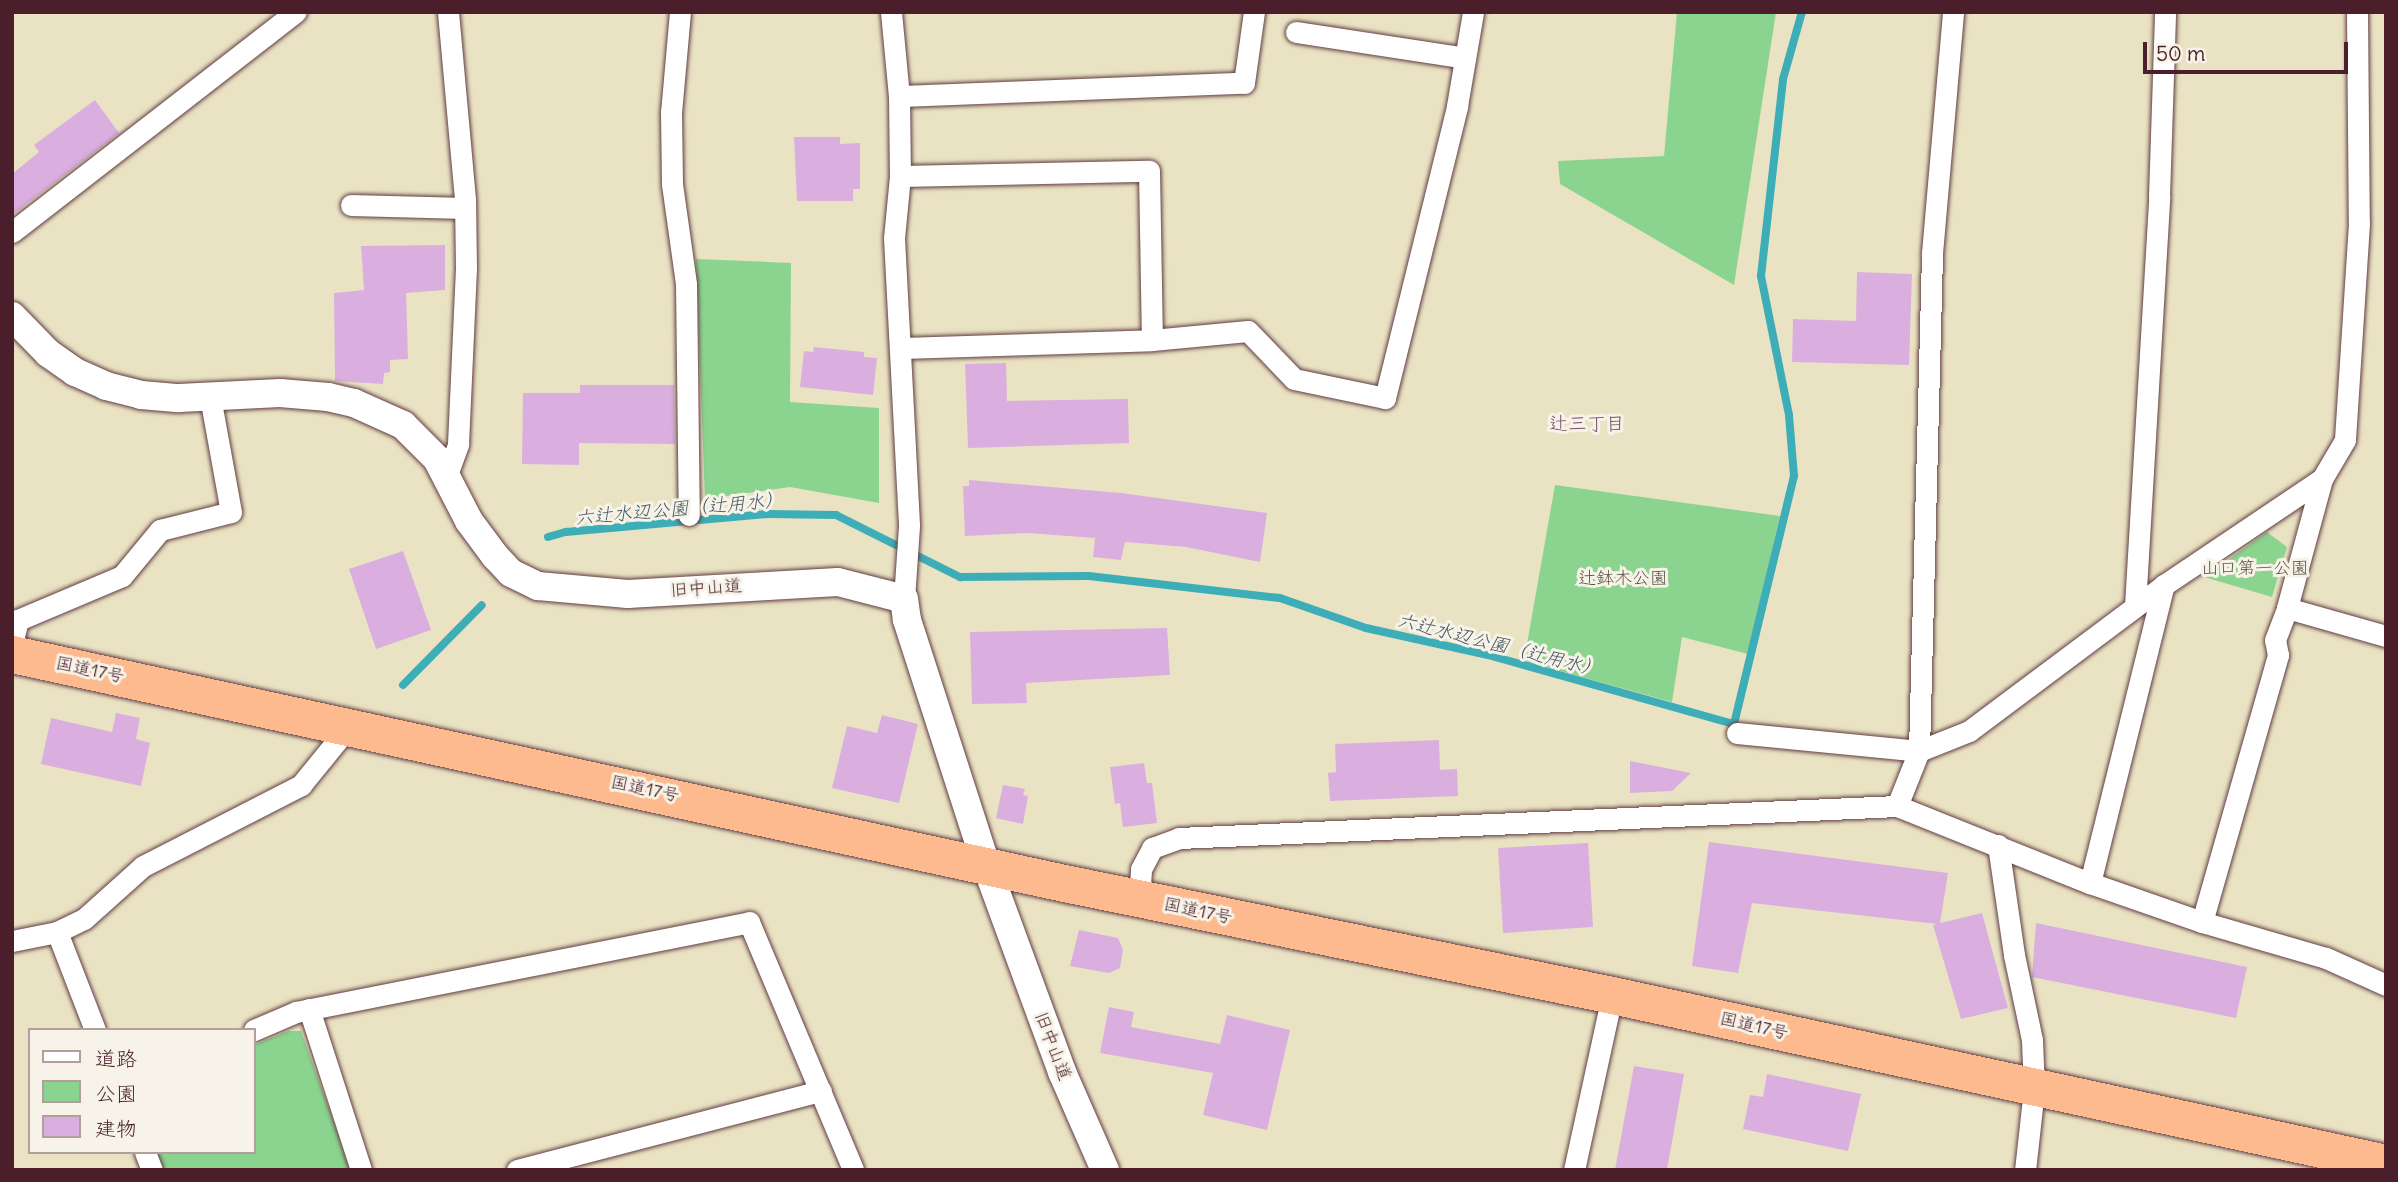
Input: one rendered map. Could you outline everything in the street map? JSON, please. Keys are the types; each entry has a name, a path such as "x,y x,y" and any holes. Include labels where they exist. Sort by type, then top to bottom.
{"highway":[{"name":"国道17号","path":"12,654 349,725 1139,899 1612,995 2034,1089 2386,1163"}],"street":[{"path":"12,232 296,12"},
{"path":"447,475 458,443 466,268 465,208 448,12"},
{"path":"680,12 671,112 672,184 686,284 689,515"},
{"path":"891,12 899,96 900,176 894,238 902,348 909,526 904,598"},
{"path":"899,96 1244,83 1254,12"},
{"path":"902,348 1152,340 1248,331 1294,379 1385,398 1457,106 1473,12"},
{"path":"1897,807 1919,751 1932,253 1953,12"},
{"path":"2134,606 2159,196 2165,12"},
{"path":"2202,922 2278,654 2275,640 2287,608 2322,479 2345,440 2358,223 2357,12"},
{"path":"1296,32 1465,58"},
{"path":"900,176 1149,171 1152,340"},
{"path":"351,205 465,208"},
{"name":"旧中山道","path":"12,316 48,353 75,372 106,386 141,395 280,393 327,397 354,403 403,425 426,446 447,475 469,521 495,556 511,573 538,586 628,594 838,582 904,598 907,620 986,865 1062,1072 1104,1170"},
{"path":"12,643 18,621 122,576 160,530 231,512 211,396"},
{"path":"1737,733 1919,751 1969,731 2134,606 2322,479"},
{"path":"2090,883 2164,585"},
{"path":"2287,608 2386,636"},
{"path":"12,941 57,932 84,919 143,866 301,785 349,725"},
{"path":"1139,899 1141,869 1152,848 1179,838 1897,807 2090,883 2202,922 2326,958 2386,985"},
{"path":"1998,845 2014,955 2032,1040 2034,1089 2025,1170"},
{"path":"256,1029 309,1009 749,922 853,1170"},
{"path":"57,932 93,1028"},
{"path":"1574,1170 1612,995"},
{"path":"309,1009 361,1170"},
{"path":"517,1170 821,1091"}],"green space":[{"path":"1677,12 1776,12 1734,285 1560,184 1558,161 1664,156"},
{"path":"696,259 791,263 790,402 879,408 879,503 790,487 705,499"},
{"name":"辻鉢木公園","path":"1555,485 1780,516 1748,654 1682,637 1672,702 1524,661"},
{"name":"山口第一公園","path":"2267,532 2287,547 2272,597 2204,577"},
{"path":"288,1031 301,1031 351,1170 163,1170 157,1154 256,1154 256,1044"}],"building":[{"path":"95,100 119,133 12,215 12,174 39,152 34,145"},
{"path":"794,137 840,137 840,144 860,143 860,189 853,189 853,201 797,201"},
{"path":"445,245 445,290 406,293 408,359 390,360 390,372 384,373 383,384 335,381 334,293 364,290 361,246"},
{"path":"1857,272 1912,274 1909,365 1792,362 1793,319 1856,321"},
{"path":"814,347 864,352 864,357 877,358 873,395 800,387 804,351 813,352"},
{"path":"1006,363 1007,401 1128,399 1129,443 968,448 965,364"},
{"path":"580,385 674,385 675,444 579,443 579,465 522,464 523,393 580,393"},
{"path":"969,480 1121,493 1267,513 1260,562 1186,547 1125,542 1121,560 1093,557 1095,538 1028,533 965,536 963,486 969,486"},
{"path":"403,551 431,630 376,649 349,569"},
{"path":"1167,628 1170,675 1026,683 1027,703 972,704 970,632"},
{"path":"116,713 140,718 136,739 150,743 141,786 41,764 51,718 112,732"},
{"path":"882,715 918,724 899,803 832,788 847,726 877,733"},
{"path":"1439,740 1440,770 1457,769 1458,796 1330,801 1328,773 1336,772 1335,744"},
{"path":"1630,761 1691,773 1672,791 1630,793"},
{"path":"1144,763 1147,783 1152,783 1157,823 1123,827 1120,803 1115,804 1110,767"},
{"path":"1003,785 1025,789 1023,795 1028,796 1023,824 996,818"},
{"path":"1709,842 1948,873 1940,923 1982,913 2008,1008 1961,1019 1933,925 1937,924 1752,903 1738,973 1692,966"},
{"path":"1588,843 1593,927 1503,933 1498,848"},
{"path":"2036,923 2247,967 2236,1018 2032,977"},
{"path":"1079,930 1118,938 1123,950 1120,968 1109,973 1070,966"},
{"path":"1109,1007 1134,1012 1131,1027 1220,1044 1227,1015 1290,1030 1267,1130 1203,1115 1213,1073 1100,1053"},
{"path":"1634,1066 1684,1074 1667,1170 1615,1170"},
{"path":"1767,1074 1861,1094 1848,1151 1743,1129 1750,1095 1763,1097"}],"waterway":[{"name":"六辻水辺公園（辻用水）","path":"548,537 566,532 768,514 836,515 960,577 1089,576 1280,598 1366,628 1488,655 1734,724 1794,476 1789,415 1761,276 1783,79 1802,12"},
{"name":"六辻水辺公園（辻用水）","path":"403,685 482,605"}],"district":[{"name":"辻三丁目","path":"1587,424"}]}
